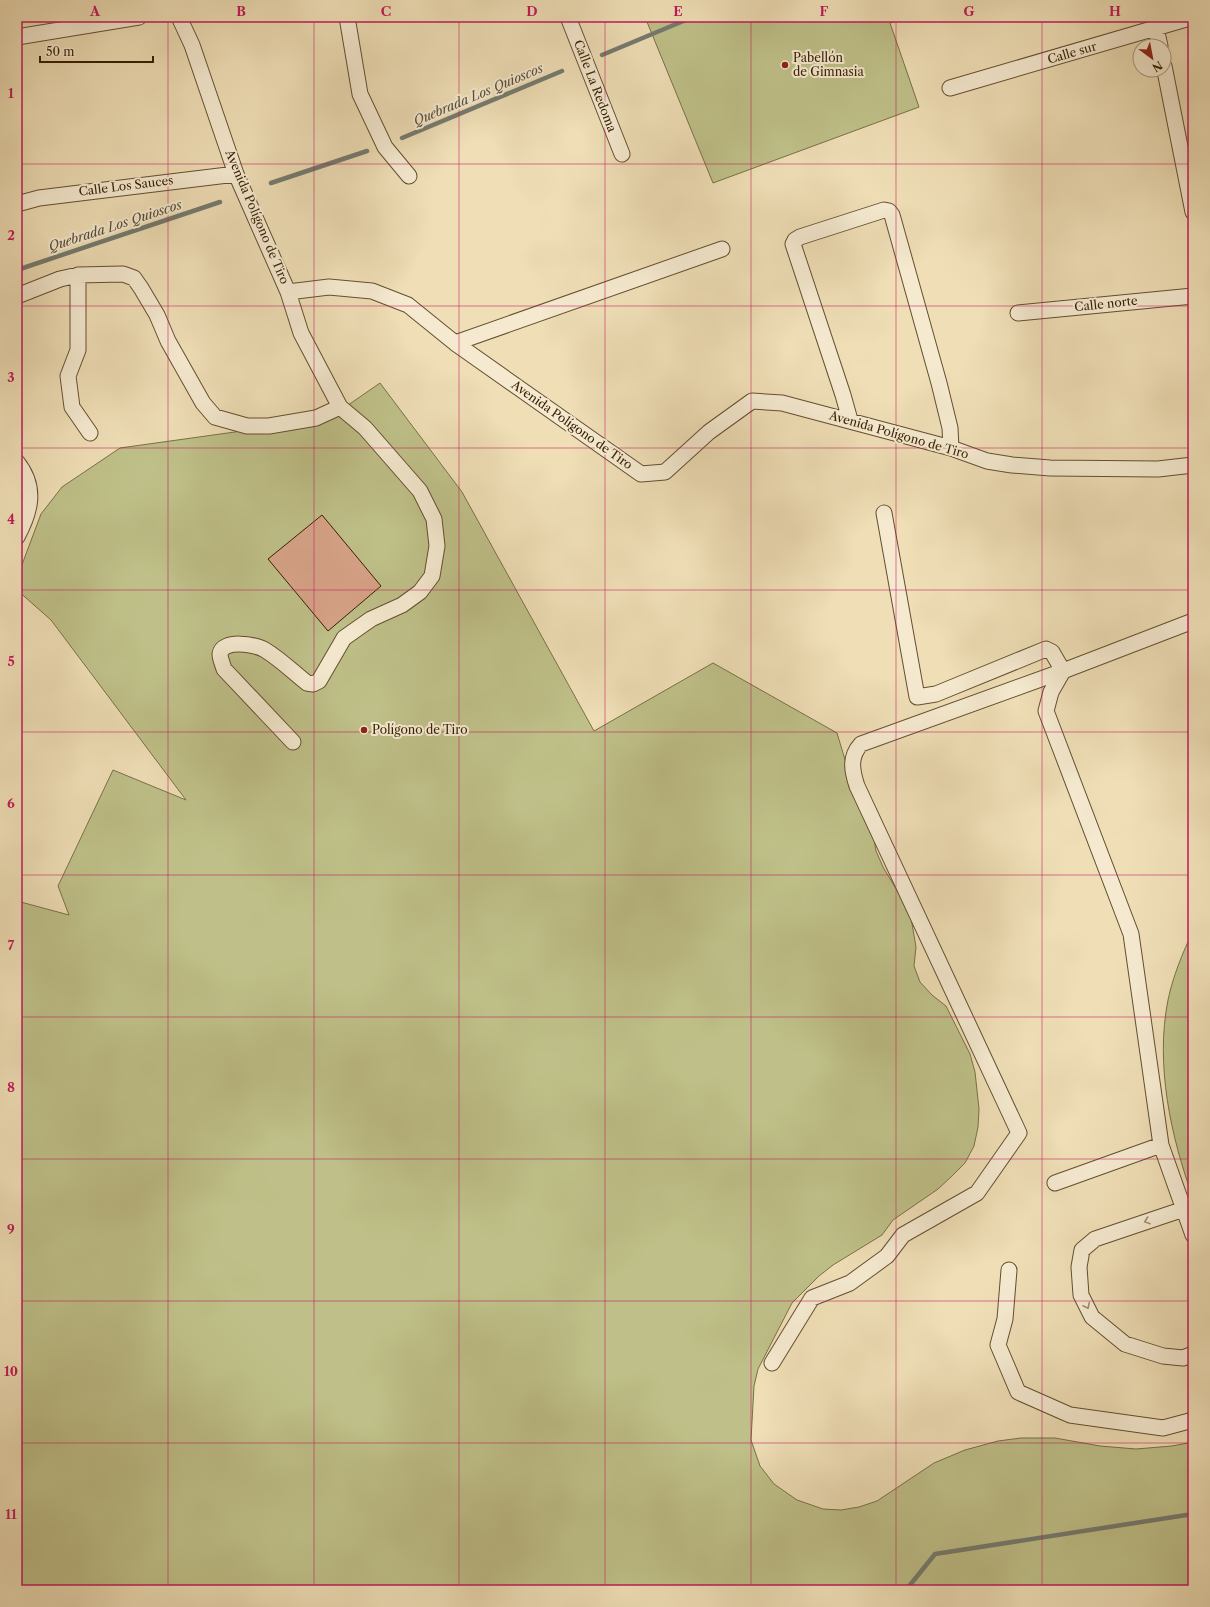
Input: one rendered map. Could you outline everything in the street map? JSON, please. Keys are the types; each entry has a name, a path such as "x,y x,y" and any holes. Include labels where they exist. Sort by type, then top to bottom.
{"street":[{"path":"17,37 139,17"},
{"name":"Avenida Polígono de Tiro","path":"179,17 192,45 236,174 288,292 329,287 372,291 408,305 455,343 641,474 665,472 709,432 752,401 782,403 850,420 951,448 987,461 1050,468 1158,469 1193,465"},
{"path":"347,17 360,94 385,147 408,176"},
{"name":"Calle La Redoma","path":"568,17 622,154"},
{"name":"Calle sur","path":"950,88 1193,17"},
{"path":"1156,28 1158,38"},
{"path":"1166,78 1193,212"},
{"name":"Calle Los Sauces","path":"17,204 39,198 236,174"},
{"path":"850,420 793,244 795,240 800,238 884,210 889,211 892,215 937,375 950,428 951,448"},
{"path":"455,343 722,249"},
{"path":"17,296 78,275 123,274 134,278 157,315 168,341 203,403 215,417 247,426 269,426 316,418 340,407"},
{"path":"78,275 78,350 68,376 72,407 90,433"},
{"path":"288,292 301,333 340,407 364,428 420,491 434,519 437,546 432,576 420,592 402,605 371,619 344,638 319,681 313,684 307,683 264,649 242,644 226,646 222,650 220,655 224,669 293,742"},
{"name":"Calle norte","path":"1018,313 1193,296"},
{"path":"17,462 25,472 31,491 28,511 17,537"},
{"path":"884,513 917,697 936,694 1046,649 1052,652 1063,671"},
{"path":"772,1363 812,1298 850,1283 887,1256 903,1234 977,1193 1019,1133 857,786 852,772 853,756 856,750 861,744 1063,671 1193,621"},
{"path":"1063,671 1051,692 1046,711 1131,934 1161,1144 1193,1235"},
{"path":"1055,1183 1161,1144"},
{"path":"1184,1209 1095,1239 1082,1250 1079,1267 1081,1295 1092,1317 1125,1344 1163,1356 1190,1360"},
{"path":"1009,1270 1005,1319 998,1345 1018,1392 1070,1415 1163,1428 1193,1420"}],"green space":[{"name":"Pabellón de Gimnasia","path":"645,17 909,17 890,23 919,107 713,183"},
{"path":"380,383 462,492 594,731 713,663 837,733 852,783 873,833 876,851 883,867 910,912 916,947 914,966 920,982 932,995 946,1006 970,1054 975,1072 979,1109 978,1127 974,1146 965,1163 938,1189 893,1220 882,1235 833,1265 819,1276 792,1303 758,1369 754,1386 751,1440 760,1466 774,1484 797,1500 823,1509 841,1510 859,1507 877,1501 934,1463 965,1450 998,1441 1021,1438 1055,1438 1100,1446 1136,1449 1172,1446 1193,1442 1193,1590 17,1590 17,901 69,915 58,886 113,770 186,800 51,620 17,590 17,578 41,514 62,487 120,448 328,419"},
{"path":"1193,931 1193,1198 1185,1175 1172,1126 1164,1075 1163,1050 1164,1025 1170,991 1179,964"}],"building":[{"path":"322,515 381,586 328,631 268,559"}],"waterway":[{"name":"Quebrada Los Quioscos","path":"602,55 693,17"},
{"name":"Quebrada Los Quioscos","path":"402,138 562,71"},
{"name":"Quebrada Los Quioscos","path":"271,183 367,151"},
{"name":"Quebrada Los Quioscos","path":"17,270 220,202"},
{"path":"906,1590 935,1554 1193,1514"}],"place":[{"name":"Pabellón de Gimnasia","path":"785,65"},
{"name":"Polígono de Tiro","path":"364,730"}]}
